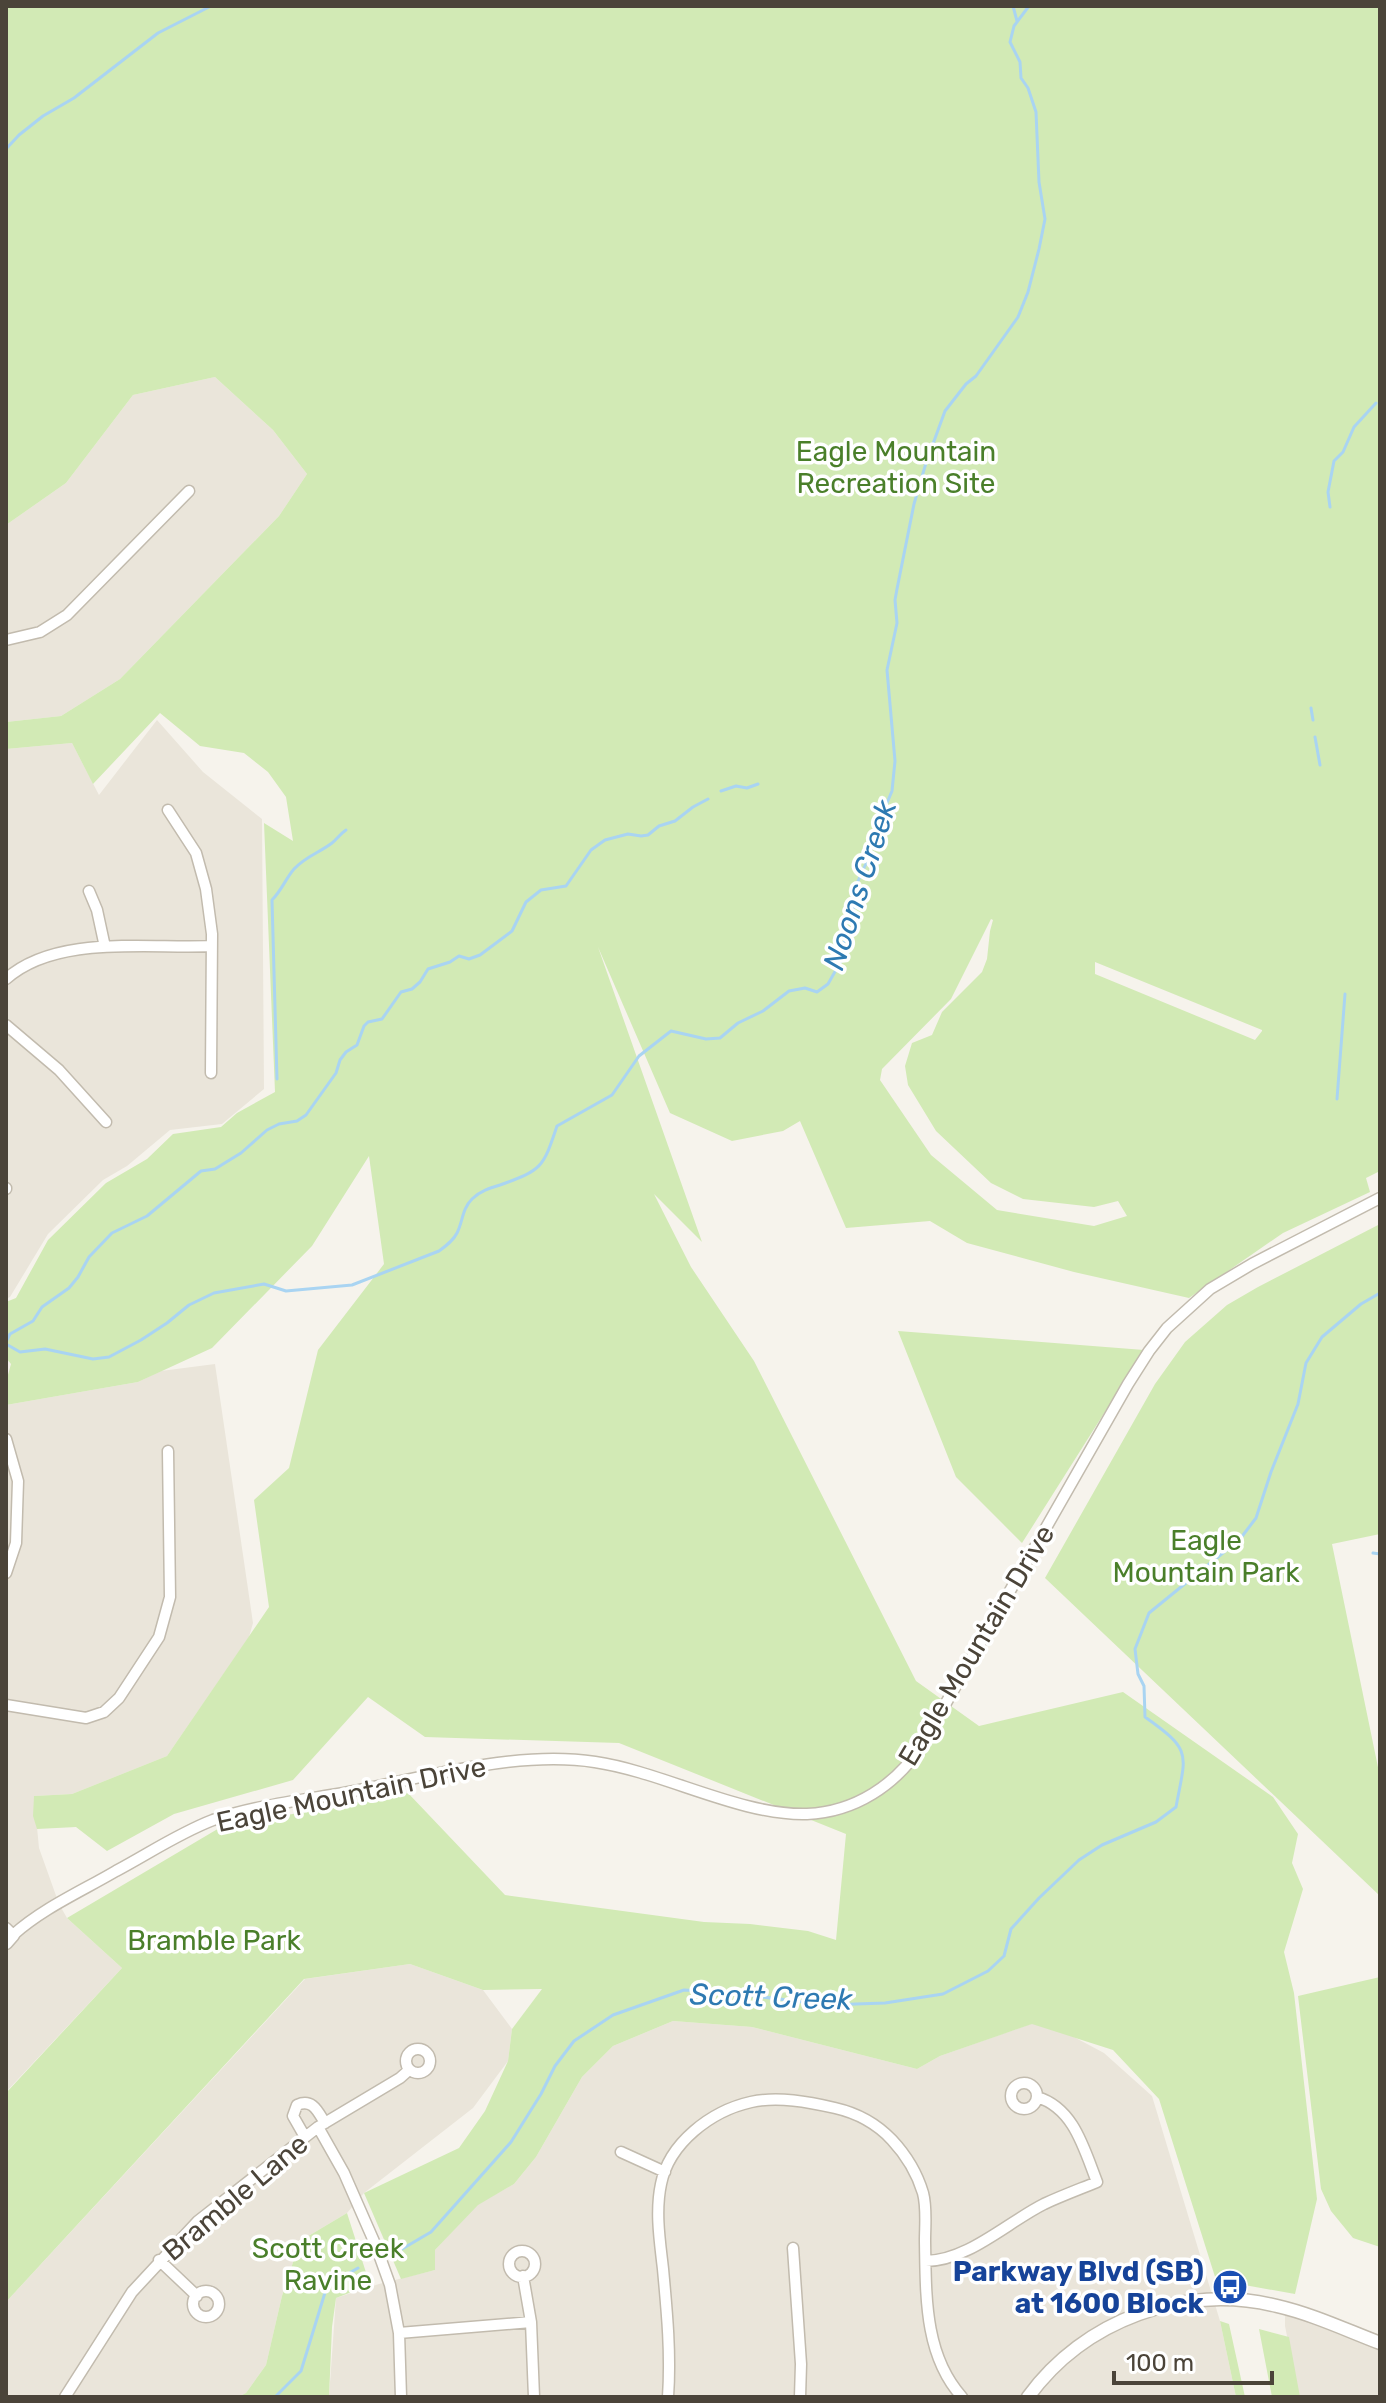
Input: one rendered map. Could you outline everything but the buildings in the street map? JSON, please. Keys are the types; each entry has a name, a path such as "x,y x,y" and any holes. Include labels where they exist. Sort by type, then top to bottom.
{"street":[{"path":"6,640 40,632 67,615 189,491"},
{"path":"168,810 196,853 206,889 212,934 211,1073"},
{"path":"89,891 97,910 105,947"},
{"path":"6,979 14,971 59,952 105,947 211,946"},
{"path":"6,1025 59,1070 106,1122"},
{"name":"Eagle Mountain Drive","path":"8,1935 214,1820 267,1807 493,1765 533,1759 594,1762 647,1774 751,1806 794,1813 838,1809 875,1793 901,1773 922,1745 1128,1384 1167,1328 1191,1304 1230,1276 1380,1198"},
{"path":"6,1439 18,1481 16,1543 6,1573"},
{"path":"6,1705 86,1718 104,1712 119,1698 159,1637 170,1597 168,1451"},
{"name":"Bramble Lane","path":"65,2397 132,2292 198,2221 321,2125 409,2070"},
{"path":"926,2261 954,2256 1044,2204 1097,2182 1069,2120 1052,2102 1037,2097"},
{"path":"668,2397 671,2360 659,2206 665,2172 679,2147 697,2128 744,2104 758,2100 782,2100 846,2110 862,2117 888,2136 914,2171 924,2201 930,2332 942,2369 962,2397"},
{"path":"305,2137 293,2116 297,2105 310,2103 316,2108 390,2285 399,2333 401,2397"},
{"path":"621,2152 665,2172"},
{"path":"793,2248 801,2364 800,2397"},
{"path":"159,2260 197,2296"},
{"path":"523,2276 531,2322 534,2397"},
{"path":"1028,2397 1062,2359 1101,2331 1147,2310 1187,2301 1231,2299 1276,2305 1380,2343"},
{"path":"399,2333 531,2322"}],"shaded area":[{"path":"215,377 273,430 307,474 279,516 120,679 61,716 6,722 6,525 66,483 133,395"},
{"path":"157,720 203,772 262,819 264,1089 222,1124 170,1130 127,1166 103,1180 48,1234 6,1299 6,749 72,743 99,795"},
{"path":"215,1364 253,1623 249,1637 167,1756 72,1794 34,1796 39,1848 59,1904 67,1918 122,1968 6,2092 6,1405 138,1382 161,1371"},
{"path":"410,1964 483,1990 512,2029 508,2061 473,2108 364,2193 347,2213 300,2241 282,2296 266,2365 246,2393 238,2397 6,2397 6,2302 305,1979"},
{"path":"1042,2020 1104,2053 1152,2096 1220,2321 1236,2397 329,2397 336,2298 435,2270 435,2250 478,2204 514,2184 536,2157 582,2077 613,2046 673,2021 752,2027 917,2069 940,2056"},
{"path":"1285,2308 1380,2343 1380,2397 1299,2397 1285,2326"}],"green space":[{"path":"6,6 1380,6 1380,1171 1366,1178 1370,1192 1283,1233 1189,1298 1074,1272 967,1243 930,1221 846,1228 800,1121 783,1131 732,1141 670,1113 598,947 702,1242 654,1194 691,1267 754,1361 916,1681 979,1726 1123,1692 1273,1797 1298,1834 1292,1863 1303,1889 1284,1952 1294,1993 1317,2199 1295,2294 1216,2280 1159,2099 1113,2050 1032,2024 940,2056 917,2069 752,2027 673,2021 613,2046 582,2077 536,2157 514,2184 478,2205 435,2250 435,2270 401,2279 364,2193 459,2148 485,2111 508,2061 512,2029 542,1989 483,1990 410,1964 304,1979 6,2302 6,2093 122,1968 67,1918 221,1827 408,1793 505,1895 704,1922 808,1931 836,1940 846,1834 619,1743 425,1737 368,1697 293,1780 174,1814 107,1851 76,1827 37,1829 33,1816 34,1796 72,1794 167,1756 269,1607 254,1500 289,1468 318,1350 384,1264 369,1156 312,1246 212,1348 138,1382 6,1405 6,1382 11,1364 6,1358 6,1302 16,1298 48,1240 106,1183 147,1159 173,1134 221,1127 237,1113 275,1092 264,823 293,841 286,797 268,772 244,753 200,746 160,713 93,784 72,743 6,749 6,722 61,716 120,679 279,516 307,474 273,430 215,377 133,395 66,483 6,525","holes":["991,919 987,959 982,972 942,1012 932,1035 912,1043 905,1066 908,1085 936,1131 991,1183 1023,1199 1094,1207 1118,1201 1127,1216 1094,1226 997,1210 931,1155 880,1080 882,1069 951,999","1095,962 1262,1030 1262,1031 1255,1040 1095,974"]},
{"name":"Eagle Mountain Park","path":"1380,1224 1380,1534 1332,1544 1380,1777 1380,1896 1045,1578 1155,1384 1185,1342 1227,1305"},
{"path":"898,1331 1144,1350 1022,1543 956,1477"},
{"path":"1380,1977 1380,2247 1353,2238 1331,2211 1321,2189 1298,1996"},
{"name":"Scott Creek Ravine","path":"347,2213 370,2285 336,2298 329,2397 238,2397 246,2393 266,2365 282,2296 300,2241"},
{"path":"1220,2321 1229,2324 1245,2397 1236,2397"},
{"path":"1259,2329 1289,2337 1300,2397 1272,2397"}],"waterway":[{"path":"6,149 43,116 74,98 158,33 211,6"},
{"path":"1013,6 1017,21"},
{"name":"Noons Creek","path":"6,1344 20,1352 45,1349 93,1359 109,1357 141,1340 189,1305 214,1293 264,1284 286,1291 352,1285 439,1251 455,1236 472,1199 539,1166 557,1126 612,1095 639,1056 671,1031 706,1039 720,1038 789,991 805,988 817,992 828,984 841,961 841,947 853,926 854,890 892,791 895,761 887,670 897,623 895,600 914,504 945,411 976,376 1018,317 1039,249 1045,219 1039,182 1036,112 1021,78 1020,62 1010,42 1014,26 1029,6"},
{"path":"1330,507 1328,492 1334,461 1343,452 1354,427 1376,403"},
{"path":"1311,708 1313,720"},
{"path":"1315,737 1320,765"},
{"path":"721,791 758,784"},
{"path":"6,1342 10,1334 33,1321 42,1307 69,1288 89,1257 112,1233 147,1216 201,1171 215,1169 241,1153 267,1130 306,1115 336,1073 340,1060 357,1045 364,1026 382,1019 401,992 412,989 428,969 459,956 469,959 480,955 512,931 526,902 541,890 566,886 591,850 605,840 628,834 648,835 708,799"},
{"path":"277,1079 272,900 299,865 346,830"},
{"path":"1337,1099 1345,994"},
{"name":"Scott Creek","path":"402,2249 431,2232 511,2142 555,2066 574,2041 613,2015 684,1990 827,2005 885,2003 943,1994 988,1971 1004,1956 1011,1929 1079,1860 1102,1845 1156,1822 1176,1807 1182,1754 1172,1738 1145,1717 1144,1686 1138,1674 1135,1649 1149,1613 1240,1539 1256,1518 1298,1404 1306,1363 1322,1337 1361,1304 1380,1293"},
{"path":"1373,1553 1380,1554"},
{"name":"Scott Creek","path":"275,2397 301,2371 327,2286 358,2268"}],"place":[{"name":"Parkway Blvd (SB) at 1600 Block","path":"1230,2287"}],"park label":[{"name":"Eagle Mountain Recreation Site","path":"896,467"},
{"name":"Bramble Park","path":"214,1940"}]}
